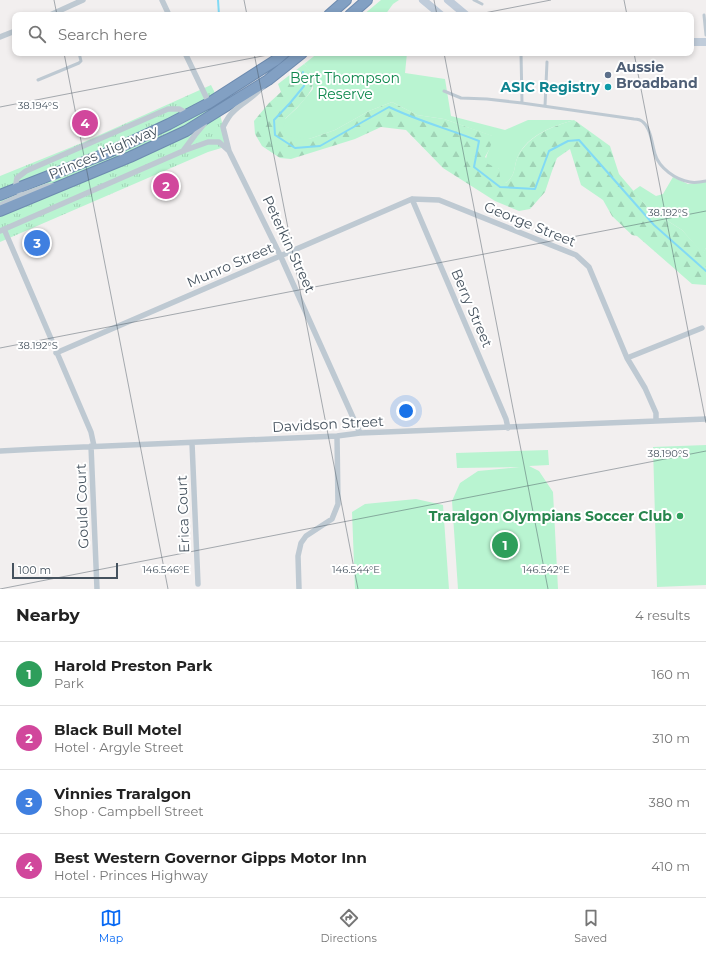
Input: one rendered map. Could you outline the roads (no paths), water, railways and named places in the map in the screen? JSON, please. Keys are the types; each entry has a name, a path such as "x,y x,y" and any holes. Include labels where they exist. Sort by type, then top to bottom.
{"highway":[{"path":"332,12 346,0"},
{"path":"353,12 367,0"},
{"path":"280,64 283,56"},
{"path":"280,64 296,56"},
{"name":"Princes Highway","path":"0,195 19,192 107,153 188,114 280,64"},
{"name":"Princes Highway","path":"0,211 189,135 215,114 268,80 280,64"},
{"path":"209,103 215,114"},
{"path":"107,153 128,147 180,126 189,135"}],"main road":[{"path":"423,0 437,12"},
{"path":"431,0 443,12"},
{"path":"448,0 462,12"},
{"path":"453,0 463,12"},
{"path":"694,42 706,42"}],"street":[{"path":"62,12 83,0"},
{"path":"162,0 167,12"},
{"path":"0,37 12,32"},
{"path":"186,56 209,103"},
{"name":"Peterkin Street","path":"268,80 259,92 235,110 223,126 229,151 281,256 360,433"},
{"path":"19,192 17,178 26,171 168,109 179,109 188,114"},
{"path":"183,151 189,135"},
{"path":"2,230 183,151 208,142 219,142 229,151"},
{"path":"0,205 19,192 47,186 62,185"},
{"name":"Munro Street","path":"56,353 412,199"},
{"name":"George Street","path":"412,199 439,200 576,255 589,267 627,358 645,388 656,413 656,421"},
{"name":"Berry Street","path":"412,199 503,411 508,428"},
{"name":"Gould Court","path":"2,230 91,432 97,589"},
{"path":"627,358 702,328"},
{"name":"Davidson Street","path":"0,451 337,436 360,433 706,419"},
{"path":"299,589 298,556 301,543 306,536 332,519 338,504 337,436"},
{"name":"Erica Court","path":"192,443 198,584"}],"lane":[{"path":"474,0 482,4"},
{"path":"704,15 706,35"},
{"path":"38,80 79,63 81,61 80,56"},
{"path":"521,56 522,103"},
{"path":"545,106 547,62"},
{"path":"444,91 461,98 522,103 634,118 643,121 648,129 655,156 662,166 671,174 691,183 706,181"}],"waterway":[{"path":"218,0 219,12"},
{"path":"303,72 304,86 274,120 275,135 295,148 320,146 389,107 411,117 479,141 474,167 500,187 535,189 549,151 568,141 579,140 654,225 706,271"}],"place":[{"name":"Aussie Broadband","path":"608,75"},
{"name":"ASIC Registry","path":"608,87"},
{"name":"Best Western Governor Gipps Motor Inn","path":"85,123"},
{"name":"Black Bull Motel","path":"166,186"},
{"name":"Vinnies Traralgon","path":"37,243"},
{"name":"Traralgon Olympians Soccer Club","path":"680,516"},
{"name":"Harold Preston Park","path":"505,545"}],"park label":[{"name":"Bert Thompson Reserve","path":"345,86"}]}
